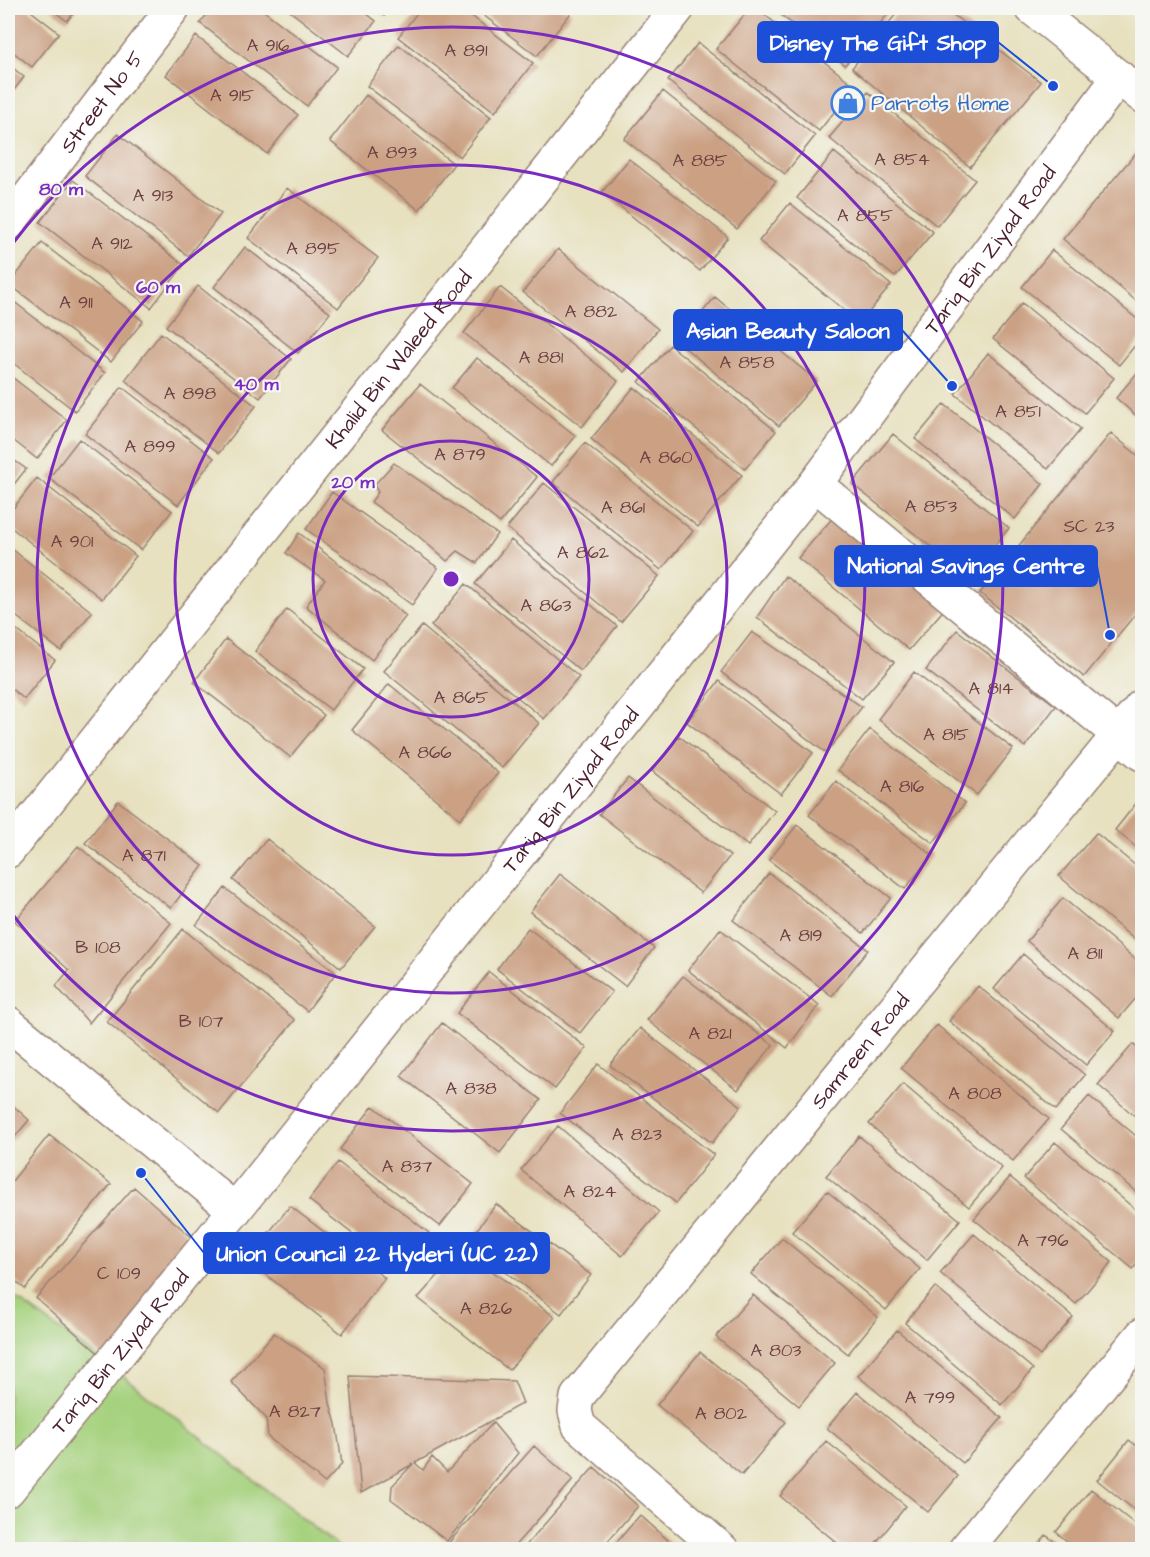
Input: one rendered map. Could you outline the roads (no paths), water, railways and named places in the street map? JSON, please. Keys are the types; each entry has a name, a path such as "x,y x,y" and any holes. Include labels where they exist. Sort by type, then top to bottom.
{"street":[{"name":"Street No 5","path":"8,224 173,8"},
{"name":"Khalid Bin Waleed Road","path":"8,850 678,8"},
{"path":"1032,8 1131,86"},
{"name":"Tariq Bin Ziyad Road","path":"8,1490 816,484 1131,86"},
{"path":"816,484 1131,745"},
{"name":"Samreen Road","path":"722,1550 579,1426 575,1411 577,1397 1131,745 1143,706"},
{"path":"8,1023 235,1210"},
{"path":"965,1550 1143,1335"}],"place":[{"name":"Disney The Gift Shop","path":"1053,86"},
{"name":"Parrots Home","path":"848,103"},
{"name":"Asian Beauty Saloon","path":"952,386"},
{"name":"National Savings Centre","path":"1110,635"},
{"name":"Union Council 22 Hyderi (UC 22)","path":"141,1173"}]}
